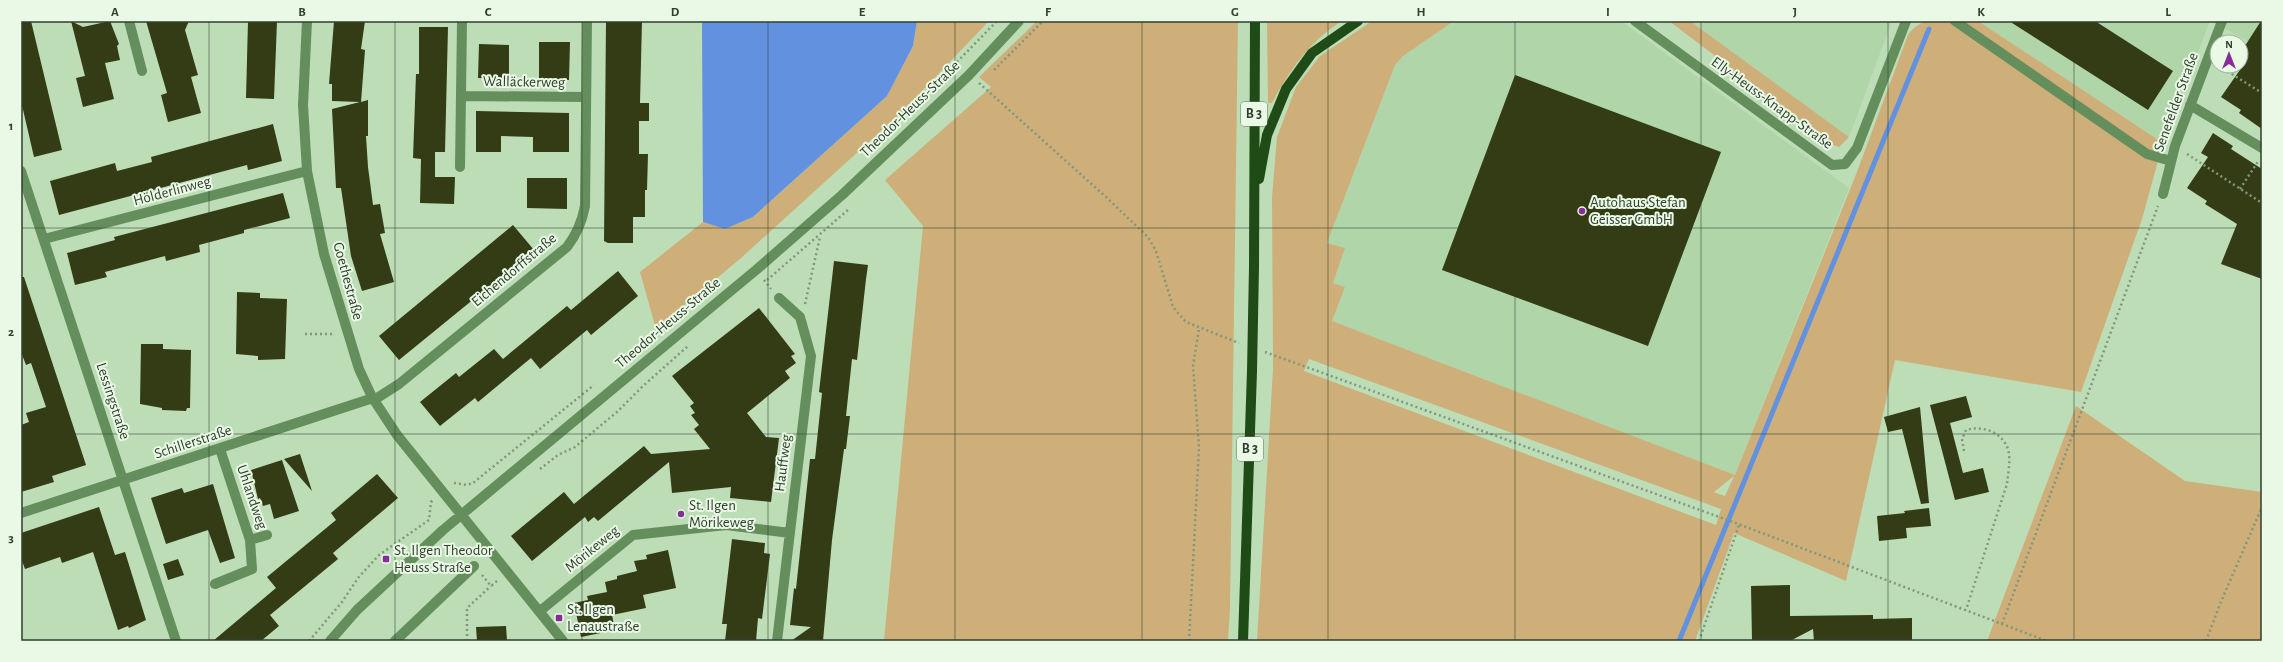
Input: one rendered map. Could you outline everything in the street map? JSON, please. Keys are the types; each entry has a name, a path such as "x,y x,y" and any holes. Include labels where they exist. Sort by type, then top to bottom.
{"main road":[{"name":"B 3","path":"1243,641 1252,371 1255,21"},
{"path":"1254,207 1267,134 1286,89 1312,53 1358,21"}],"street":[{"path":"128,21 142,71"},
{"name":"Goethestraße","path":"308,21 303,105 307,171 324,254 359,369 373,399 397,435 563,641"},
{"name":"Walläckerweg","path":"460,167 462,21"},
{"name":"Eichendorffstraße","path":"373,399 399,384 567,247 574,238 579,228 585,206 587,21"},
{"name":"Theodor-Heuss-Straße","path":"330,641 357,610 461,515 756,270 842,195 968,75 1019,21"},
{"name":"Elly-Heuss-Knapp-Straße","path":"1635,21 1832,166 1845,164 1857,148 1906,21"},
{"path":"1956,21 2147,154 2171,161"},
{"name":"Senefelder Straße","path":"2163,194 2174,146 2222,21"},
{"name":"Walläckerweg","path":"462,96 586,97"},
{"path":"2190,105 2262,148"},
{"name":"Lessingstraße","path":"21,171 176,641"},
{"name":"Hölderlinweg","path":"44,239 307,171"},
{"path":"779,298 800,318"},
{"name":"Hauffweg","path":"777,641 811,356 800,318"},
{"name":"Schillerstraße","path":"21,513 373,399"},
{"name":"Uhlandweg","path":"220,449 250,540 267,535"},
{"name":"Mörikeweg","path":"540,611 633,535 726,525 790,532"},
{"path":"215,584 252,569 250,540"},
{"path":"396,641 474,566"}],"path":[{"path":"914,106 997,21"},
{"path":"992,72 1043,21"},
{"path":"2231,74 2262,94"},
{"path":"984,80 980,84 1106,197 1148,237 1156,251 1173,307 1186,322 1199,329 1242,344"},
{"path":"2174,146 2262,204"},
{"path":"2240,189 2262,154"},
{"path":"2002,624 2163,194"},
{"path":"800,318 804,310 820,236"},
{"path":"760,287 766,282"},
{"path":"1189,641 1199,447 1193,366 1199,329"},
{"path":"305,334 347,333"},
{"path":"534,474 558,455 575,447 618,412 643,386 690,344"},
{"path":"1263,351 1734,522 2047,641"},
{"path":"309,641 342,602 358,578 379,555 429,520 431,502 442,492 453,483 467,485 473,483 600,380"},
{"path":"1964,451 1962,439 1966,430 1975,427 1990,431 2000,437 2008,450 2010,466 2007,484 1966,610"},
{"path":"2206,641 2220,604 2262,507"},
{"path":"1699,641 1739,525"},
{"path":"474,566 490,586"},
{"path":"468,641 467,608 490,586 508,572"}],"shaded area":[{"path":"1931,20 1948,23 1949,21 1978,21 2163,143 2142,219 2081,392 1895,360 1846,581 1734,533 1695,641 1257,641 1273,369 1272,197 1277,137 1296,87 1320,56 1372,21 1454,21 1403,56 1395,65 1327,243 1345,248 1333,283 1345,287 1332,321 1735,475 1855,177 1908,35 1916,27","holes":["1309,359 1721,509 1716,525 1304,371","1734,476 1725,496 1713,492 1714,492"]},
{"path":"917,21 989,21 904,110 741,258 656,329 640,272 703,222 725,229 753,217 887,96 913,46"},
{"path":"1037,21 1238,21 1230,608 1228,641 884,641 923,226 885,180 991,87 979,77"},
{"path":"1267,21 1342,21 1310,47 1293,68 1272,103 1268,103"},
{"path":"1454,21 1621,21 1849,188 1735,475 1332,321 1345,287 1333,283 1345,248 1327,243 1395,65 1403,56"},
{"path":"1669,21 1690,21 1849,137 1839,147 1833,145"},
{"path":"1690,21 1892,21 1849,137"},
{"path":"1978,21 2210,21 2163,143"},
{"path":"2211,21 2262,21 2262,49 2249,42 2249,34 2235,34"},
{"path":"2076,406 2185,481 2262,492 2262,641 1987,641"}],"water":[{"path":"702,21 917,21 913,46 887,96 753,217 725,229 703,222"}],"building":[{"path":"21,21 31,21 62,150 34,157 21,101"},
{"path":"71,21 83,27 110,21 119,44 117,46 120,60 105,63 114,99 83,107 76,78 85,76"},
{"path":"146,21 189,21 185,30 198,75 191,77 201,113 168,122 161,95 167,93"},
{"path":"248,21 277,21 274,99 246,98"},
{"path":"334,21 365,21 361,49 365,50 361,102 368,100 368,136 366,136 368,167 373,205 380,204 385,233 380,234 394,282 362,291 351,256 341,188 336,188 332,109 360,102 332,101 332,84 329,84"},
{"path":"606,21 642,21 640,103 649,103 649,121 639,121 639,154 648,154 647,190 645,190 645,217 633,217 633,243 608,243 604,241"},
{"path":"2009,21 2095,21 2173,71 2148,110"},
{"path":"2262,21 2262,129 2239,113 2241,110 2221,97 2237,74 2249,74 2249,40"},
{"path":"419,27 448,27 445,152 435,152 435,177 455,177 454,204 420,203 421,159 413,158 416,74 419,74"},
{"path":"539,42 570,42 569,80 539,80"},
{"path":"479,44 509,45 509,79 478,78"},
{"name":"Autohaus Stefan Geisser GmbH","path":"1515,75 1721,152 1648,346 1442,270"},
{"path":"476,111 569,113 569,152 533,152 533,137 501,136 501,152 476,152"},
{"path":"273,124 282,161 248,170 247,165 59,215 50,181 115,163 117,171 152,162 151,157"},
{"path":"2213,133 2233,146 2231,149 2262,169 2262,279 2221,264 2237,224 2205,204 2207,201 2187,188 2208,157 2201,153"},
{"path":"527,178 567,178 567,209 527,208"},
{"path":"283,193 290,218 244,230 244,233 199,245 200,252 166,261 165,256 105,272 107,277 75,285 67,253 115,240 114,237"},
{"path":"513,225 534,250 399,360 379,336"},
{"path":"834,261 868,265 857,360 852,359 846,416 850,416 832,540 823,641 791,641 811,627 790,625 794,588 796,589 810,459 815,459 822,393 819,392"},
{"path":"618,271 638,296 591,335 587,330 540,369 531,358 478,402 475,398 440,426 420,402 456,373 459,377 494,349 503,359 567,306 571,310"},
{"path":"21,277 24,277 86,465 52,476 54,482 21,492 21,425 29,422 26,413 46,407 31,363 26,365 21,352"},
{"path":"237,292 260,293 260,298 287,299 285,359 258,360 258,356 236,354"},
{"path":"759,308 795,354 791,356 796,363 785,371 790,378 747,413 766,437 779,438 771,502 730,498 731,487 672,493 669,462 598,521 594,517 588,522 585,517 532,561 511,536 564,492 574,504 644,446 651,454 710,449 694,429 699,425 691,415 695,413 690,406 694,403 672,376"},
{"path":"141,344 163,344 163,349 191,350 190,408 187,408 186,411 162,410 162,408 140,404"},
{"path":"1966,396 1972,417 1950,423 1963,473 1983,468 1989,492 1955,500 1930,405"},
{"path":"1920,407 1929,503 1921,504 1902,429 1888,432 1884,417"},
{"path":"300,454 312,491 284,459"},
{"path":"282,460 299,511 274,519 270,504 263,506 260,498 258,499 251,470"},
{"path":"377,474 398,498 333,553 338,559 270,615 279,626 261,641 213,641 276,588 267,577 336,520 331,513"},
{"path":"213,484 235,558 220,563 208,530 166,544 151,498 182,488 184,493"},
{"path":"99,507 115,555 125,552 146,620 129,628 128,626 118,630 93,552 62,563 60,557 25,569 21,558 21,533"},
{"path":"1929,508 1931,526 1906,528 1907,538 1879,541 1877,516 1905,513 1904,511"},
{"path":"732,539 765,543 764,553 770,554 762,619 758,618 756,641 725,641 727,624 722,624"},
{"path":"668,550 676,588 643,595 646,608 612,615 615,630 581,637 574,603 588,600 587,596 607,592 605,582 617,579 617,576 637,571 634,561 647,559 646,555"},
{"path":"178,559 184,575 168,580 163,564"},
{"path":"1790,585 1790,616 1873,615 1873,619 1912,618 1912,641 1814,641 1813,629 1790,641 1752,641 1751,586"},
{"path":"506,626 507,641 477,641 476,627"}],"waterway":[{"path":"1679,641 1929,29"}],"place":[{"name":"Autohaus Stefan Geisser GmbH","path":"1582,211"},
{"name":"St. Ilgen Mörikeweg","path":"681,514"},
{"name":"St. Ilgen Theodor Heuss Straße","path":"386,559"},
{"name":"St. Ilgen Lenaustraße","path":"559,618"}]}
